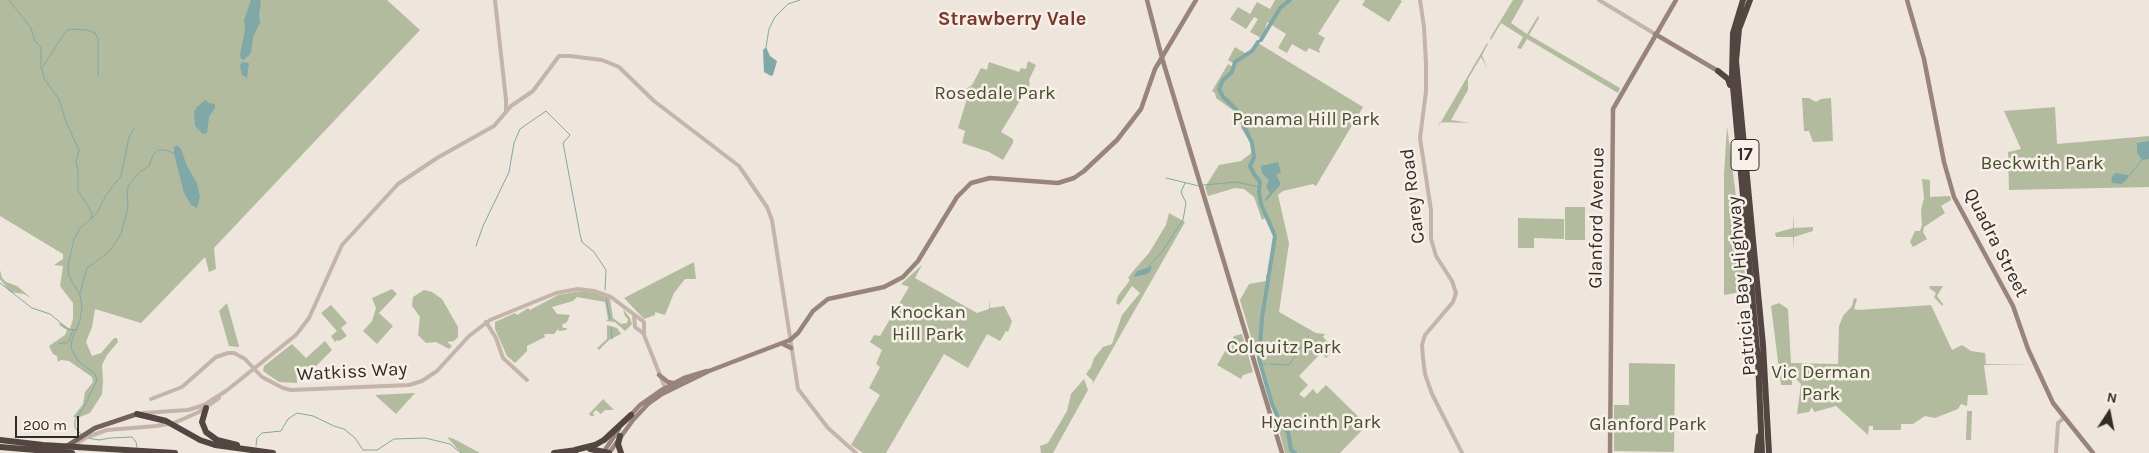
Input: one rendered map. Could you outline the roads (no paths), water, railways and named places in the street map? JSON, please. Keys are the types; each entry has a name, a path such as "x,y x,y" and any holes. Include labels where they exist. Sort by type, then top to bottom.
{"highway":[{"name":"Patricia Bay Highway","path":"1743,0 1738,12 1732,40 1731,61 1758,360 1762,453"},
{"name":"Patricia Bay Highway","path":"1750,0 1738,29 1736,61 1760,311 1771,401 1771,452"},
{"path":"1718,71 1727,72 1730,67 1731,34 1738,12"},
{"path":"1718,71 1729,82 1740,169"},
{"path":"1756,453 1760,420 1758,360"},
{"path":"206,408 202,422 208,435 223,442 272,453"},
{"path":"137,414 166,421 200,440 215,445 272,453"},
{"path":"575,450 604,440 631,415"},
{"path":"620,436 618,444 621,453"},
{"path":"0,440 43,445 80,442 175,453"},
{"path":"0,447 72,453"},
{"path":"554,453 591,449 606,452"}],"main road":[{"path":"1147,0 1162,58 1282,453"},
{"path":"606,452 648,404 674,383 790,340 798,333 813,311 828,299 884,287 910,271 924,252 957,197 971,183 990,178 1058,183 1074,178 1089,167 1117,140 1142,109 1155,69 1196,0"},
{"name":"Glanford Avenue","path":"1610,453 1613,109 1676,0"},
{"name":"Quadra Street","path":"1907,0 1924,59 1954,197 2012,306 2041,377 2054,403 2093,453"},
{"path":"1655,34 1718,71"},
{"path":"1159,44 1164,46 1170,45"},
{"path":"1155,69 1160,66 1167,70"},
{"path":"789,333 793,335 798,333"},
{"path":"781,344 791,348"},
{"path":"606,452 640,405 706,371"},
{"path":"659,374 668,382 674,383"},
{"path":"62,452 80,442 85,433 110,422 137,414"}],"street":[{"path":"495,0 506,112"},
{"name":"Carey Road","path":"1420,0 1426,64 1426,86 1420,133 1431,210 1431,239 1436,256 1452,281 1456,294 1453,302 1427,332 1422,343 1423,358 1425,374 1432,394 1462,453"},
{"path":"1599,0 1655,34"},
{"path":"80,442 91,435 121,427 174,423 206,408 296,335 305,324 342,245 401,180 490,129 512,106 533,91 559,56 602,60 619,67 654,101 734,161 754,187 771,217 796,384 800,393 828,428 856,453"},
{"path":"506,100 512,106"},
{"name":"Watkiss Way","path":"151,399 182,387 196,377 212,360 221,354 228,353 245,359 269,382 291,390 410,385 437,371 486,322 556,293 578,289 606,295 621,303 640,320"},
{"path":"634,315 635,327 642,329"},
{"path":"491,329 491,322 495,317"},
{"path":"635,323 640,320 644,324 642,329 666,390"},
{"path":"486,322 491,329 503,358 527,380"},
{"path":"477,329 491,329"},
{"path":"137,414 188,410 204,405 226,391"},
{"path":"2056,453 2058,423 2064,417"}],"water":[{"path":"251,0 260,0 261,2 260,23 253,37 251,53 244,60 241,59 240,54 245,30 244,20"},
{"path":"766,47 770,56 777,61 771,76 764,72 763,50"},
{"path":"242,62 249,63 247,78 242,75 240,66"},
{"path":"205,100 215,104 215,108 209,117 207,133 203,134 195,126 194,112"},
{"path":"2149,141 2149,159 2142,160 2137,153 2137,143"},
{"path":"177,145 181,149 187,166 197,183 200,197 197,208 191,205 184,193 174,154 174,147"},
{"path":"1278,162 1281,172 1276,175 1280,185 1266,201 1265,199 1270,193 1266,187 1269,180 1262,173 1261,166"},
{"path":"2116,173 2128,175 2128,178 2122,184 2113,183 2111,182 2113,175"},
{"path":"1152,266 1147,274 1134,277 1137,271"}],"waterway":[{"path":"9,0 31,28 35,41 41,47 41,68 45,80 59,99 66,122 79,150 76,162 78,190 92,213 91,219 80,228 74,239 68,266 69,276 80,295 82,307 71,348 78,361 95,374 97,380 84,407 75,420 75,428 82,435"},
{"path":"766,47 769,29 775,17 788,4 800,0"},
{"path":"1261,40 1280,8 1290,0"},
{"path":"42,68 66,31 71,29 87,30 95,33 98,39 98,76"},
{"path":"1258,42 1252,51 1235,62 1232,72 1223,80 1219,89 1223,97 1236,109 1252,143 1254,157 1250,166 1260,182 1261,204 1275,236 1262,318 1259,359 1272,404 1282,426 1288,432 1291,450 1295,453"},
{"path":"476,246 483,226 509,172 514,143 520,129 546,111 570,135 563,143 580,234 582,242 594,252 606,270 605,290"},
{"path":"91,219 121,176 129,137 134,129"},
{"path":"80,293 87,268 109,252 121,234 128,207 127,190 130,183 141,171 149,166 153,155 158,150 174,153"},
{"path":"2128,177 2142,160"},
{"path":"1166,178 1199,186"},
{"path":"1203,185 1237,182 1259,187"},
{"path":"1148,267 1162,252 1183,220 1186,203 1181,192 1185,183"},
{"path":"0,283 32,308 50,314 68,329 76,330"},
{"path":"606,297 610,319"},
{"path":"611,327 612,339"},
{"path":"59,343 69,341 73,330"},
{"path":"1269,364 1289,365 1309,336"},
{"path":"1260,364 1266,364"},
{"path":"256,446 257,438 262,433 281,431 288,419 297,413 313,416 344,429 355,438 363,450 377,450 394,439 425,438 450,444 461,453"},
{"path":"88,438 99,440 132,437 137,447"}],"district":[{"name":"Strawberry Vale","path":"1012,19"}],"park label":[{"name":"Rosedale Park","path":"995,94"},
{"name":"Panama Hill Park","path":"1306,120"},
{"name":"Beckwith Park","path":"2042,164"},
{"name":"Knockan Hill Park","path":"928,324"},
{"name":"Colquitz Park","path":"1284,348"},
{"name":"Vic Derman Park","path":"1821,384"},
{"name":"Hyacinth Park","path":"1321,423"},
{"name":"Glanford Park","path":"1648,425"}]}
